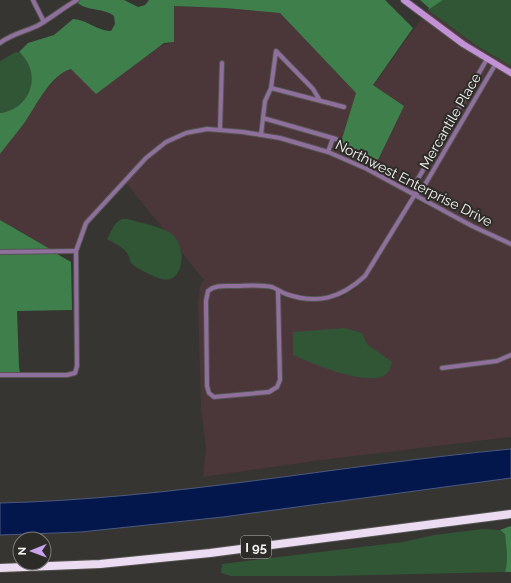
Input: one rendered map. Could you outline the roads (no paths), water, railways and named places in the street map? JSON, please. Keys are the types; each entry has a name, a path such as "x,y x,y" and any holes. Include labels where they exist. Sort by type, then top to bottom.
{"highway":[{"name":"I 95","path":"0,568 100,564 210,553 511,514"}],"street":[{"path":"33,0 44,22"},
{"path":"0,43 12,34 44,22 77,0"},
{"path":"404,0 438,27 495,65 511,73"},
{"path":"261,135 266,94 271,88 276,51 313,89 319,100"},
{"name":"Mercantile Place","path":"414,196 415,184 487,59"},
{"path":"220,129 222,63"},
{"name":"Mercantile Place","path":"414,196 423,188 495,65"},
{"path":"271,88 344,107"},
{"path":"263,118 335,139 328,152"},
{"name":"Northwest Enterprise Drive","path":"0,375 66,375 75,373 77,366 76,252 86,223 146,158 166,142 186,133 207,129 220,129 280,138 328,152 367,169 414,196 511,244"},
{"path":"278,290 280,380 277,387 269,392 214,397 209,393 207,386 206,301 208,291 214,287 263,286 278,290 301,298 314,299 340,295 355,286 365,276 414,196"},
{"path":"0,252 76,252"},
{"path":"442,368 497,361 511,355"}]}
